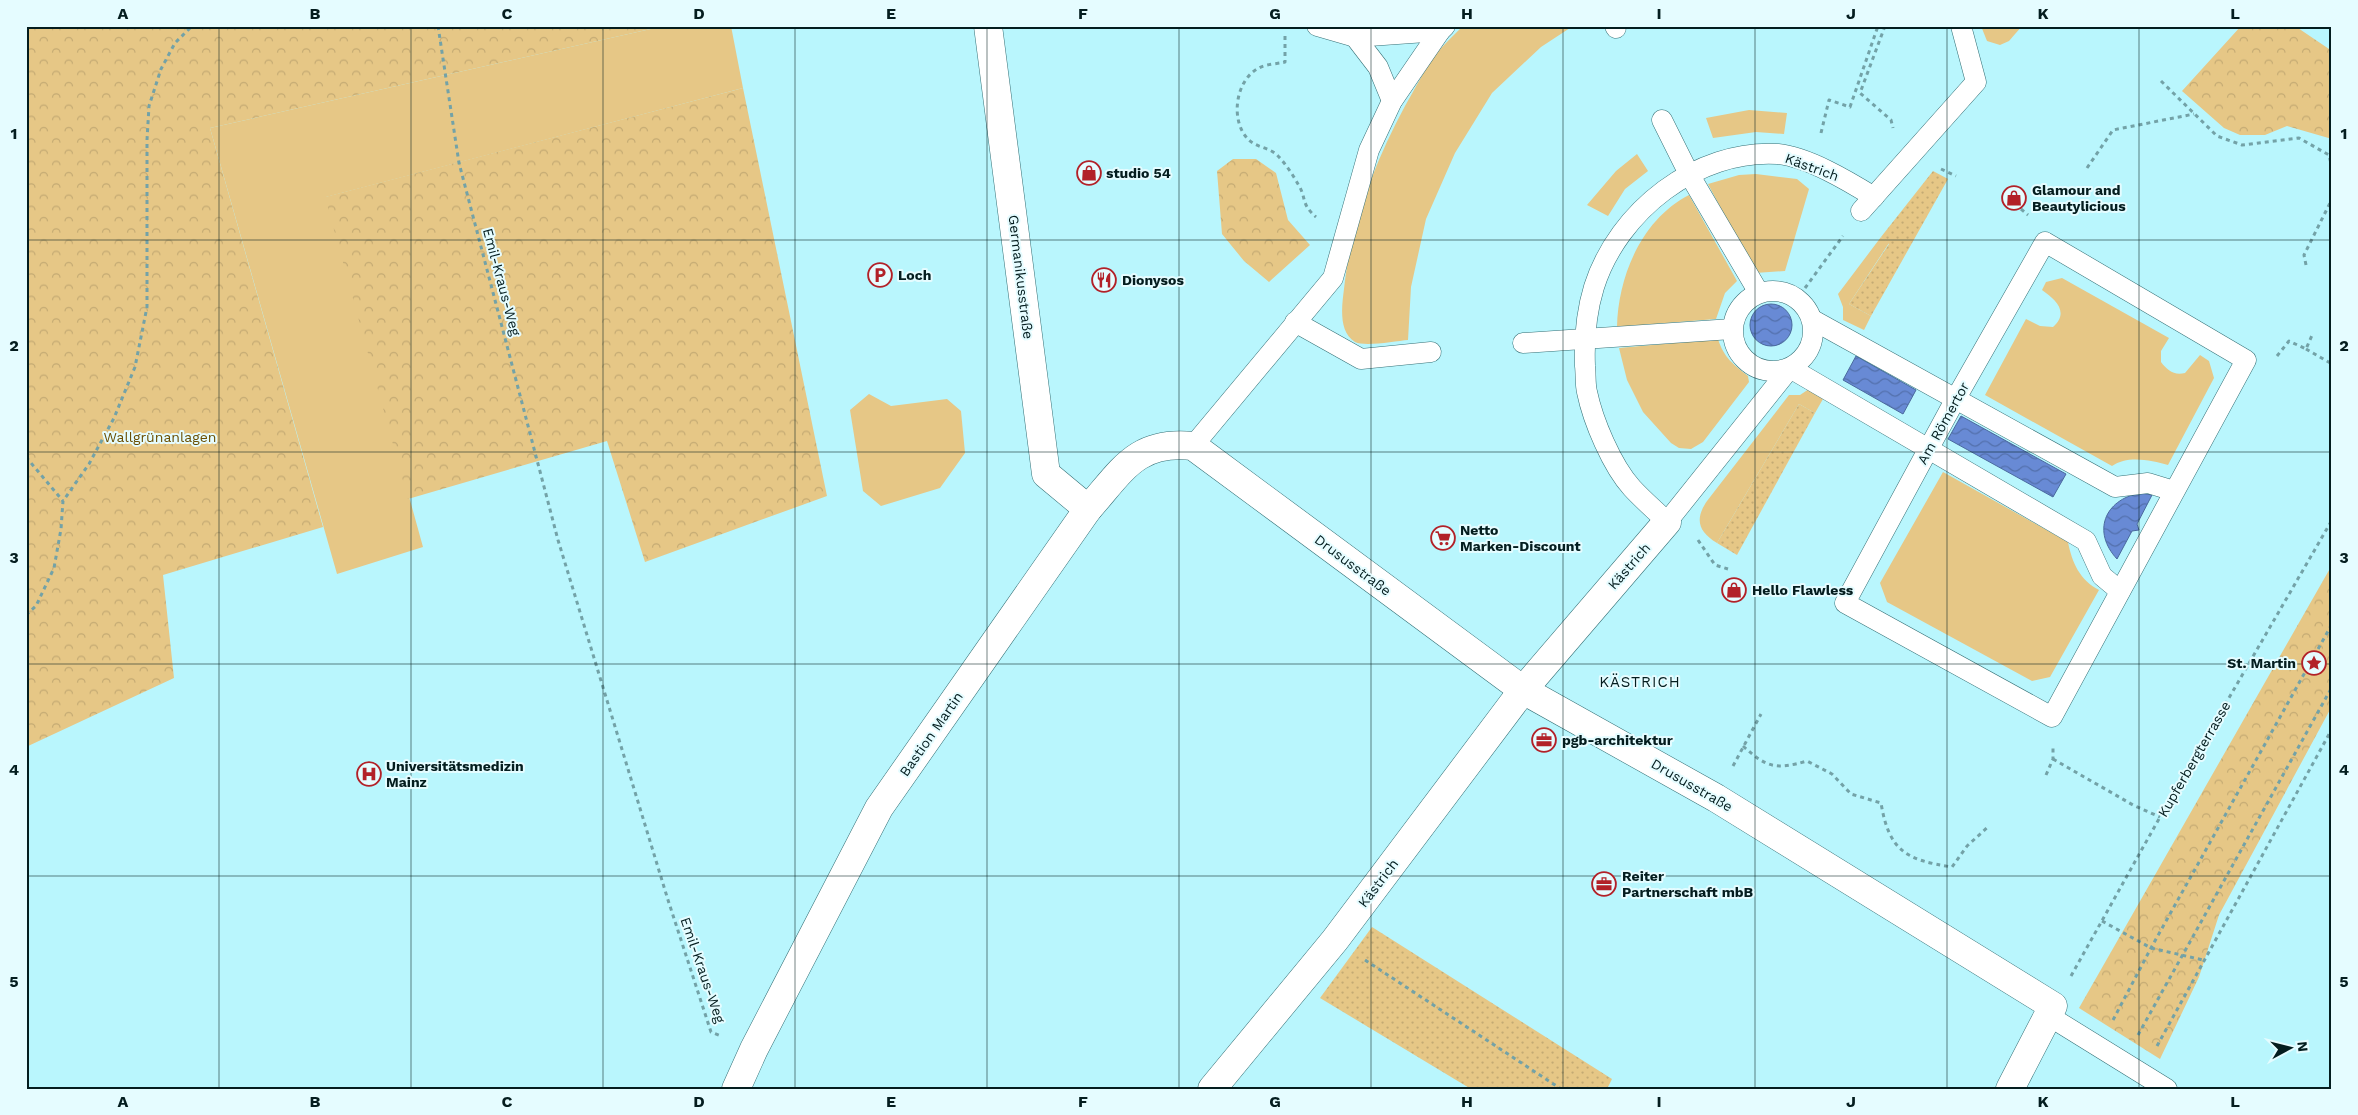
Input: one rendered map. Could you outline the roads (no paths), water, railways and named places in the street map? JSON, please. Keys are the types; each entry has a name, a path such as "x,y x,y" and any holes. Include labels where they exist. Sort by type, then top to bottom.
{"street":[{"name":"Germanikusstraße","path":"988,26 1046,474 1088,509"},
{"name":"Bastion Martin","path":"736,1089 754,1049 879,808 1088,509 1127,464 1147,450 1171,444 1193,446"},
{"name":"Drususstraße","path":"1193,446 1523,690 1716,798 2051,1011"},
{"name":"Kästrich","path":"1212,1089 1335,940 1523,690 1673,516"},
{"path":"2010,1089 2051,1011"}],"lane":[{"path":"1317,26 1355,37 1442,29"},
{"name":"Kästrich","path":"1673,516 1630,487 1603,443 1586,392 1584,338 1595,287 1614,245 1647,205 1689,174 1715,162 1743,155 1779,154 1813,165 1844,178 1867,204 1976,82 1961,26"},
{"path":"1193,446 1333,278 1342,240 1369,150 1392,101 1442,29"},
{"path":"1355,37 1378,67 1392,101"},
{"path":"1662,120 1689,174 1759,293"},
{"name":"Am Römertor","path":"2120,591 2052,717 1845,603 1955,400 2045,242 2246,360 2174,491"},
{"path":"1673,516 1790,368 1802,360 1810,348 1814,334 1813,320 1807,308 1798,298 1786,292 1772,290 1759,293 1738,310 1732,329 1737,348 1744,359 1754,367 1765,371 1778,371 1790,368 2086,541 2102,576 2120,591 2174,491 2148,483 2115,487 1813,320"},
{"path":"1295,322 1361,359 1431,352"},
{"path":"1523,343 1732,329"},
{"path":"2051,1011 2099,1047 2154,1081"}],"water":[{"path":"1775,304 1783,307 1789,313 1792,325 1789,337 1783,343 1767,346 1759,343 1753,337 1750,321 1753,313 1759,307"},
{"path":"1856,356 1916,390 1903,414 1843,380"},
{"path":"1961,416 2066,474 2053,497 1948,439"},
{"path":"2140,493 2152,495 2137,524 2139,530 2132,531 2117,559 2109,549 2105,538 2106,518 2110,510 2118,502"}],"place":[{"name":"studio 54","path":"1089,173"},
{"name":"Glamour and Beautylicious","path":"2014,198"},
{"name":"Loch","path":"880,275"},
{"name":"Dionysos","path":"1104,280"},
{"name":"Netto Marken-Discount","path":"1443,538"},
{"name":"Hello Flawless","path":"1734,590"},
{"name":"St. Martin","path":"2314,663"},
{"name":"pgb-architektur","path":"1544,740"},
{"name":"Universitätsmedizin Mainz","path":"369,774"},
{"name":"Reiter Partnerschaft mbB","path":"1604,884"}],"district":[{"name":"KÄSTRICH","path":"1640,682"}],"park label":[{"name":"Wallgrünanlagen","path":"160,437"}]}
